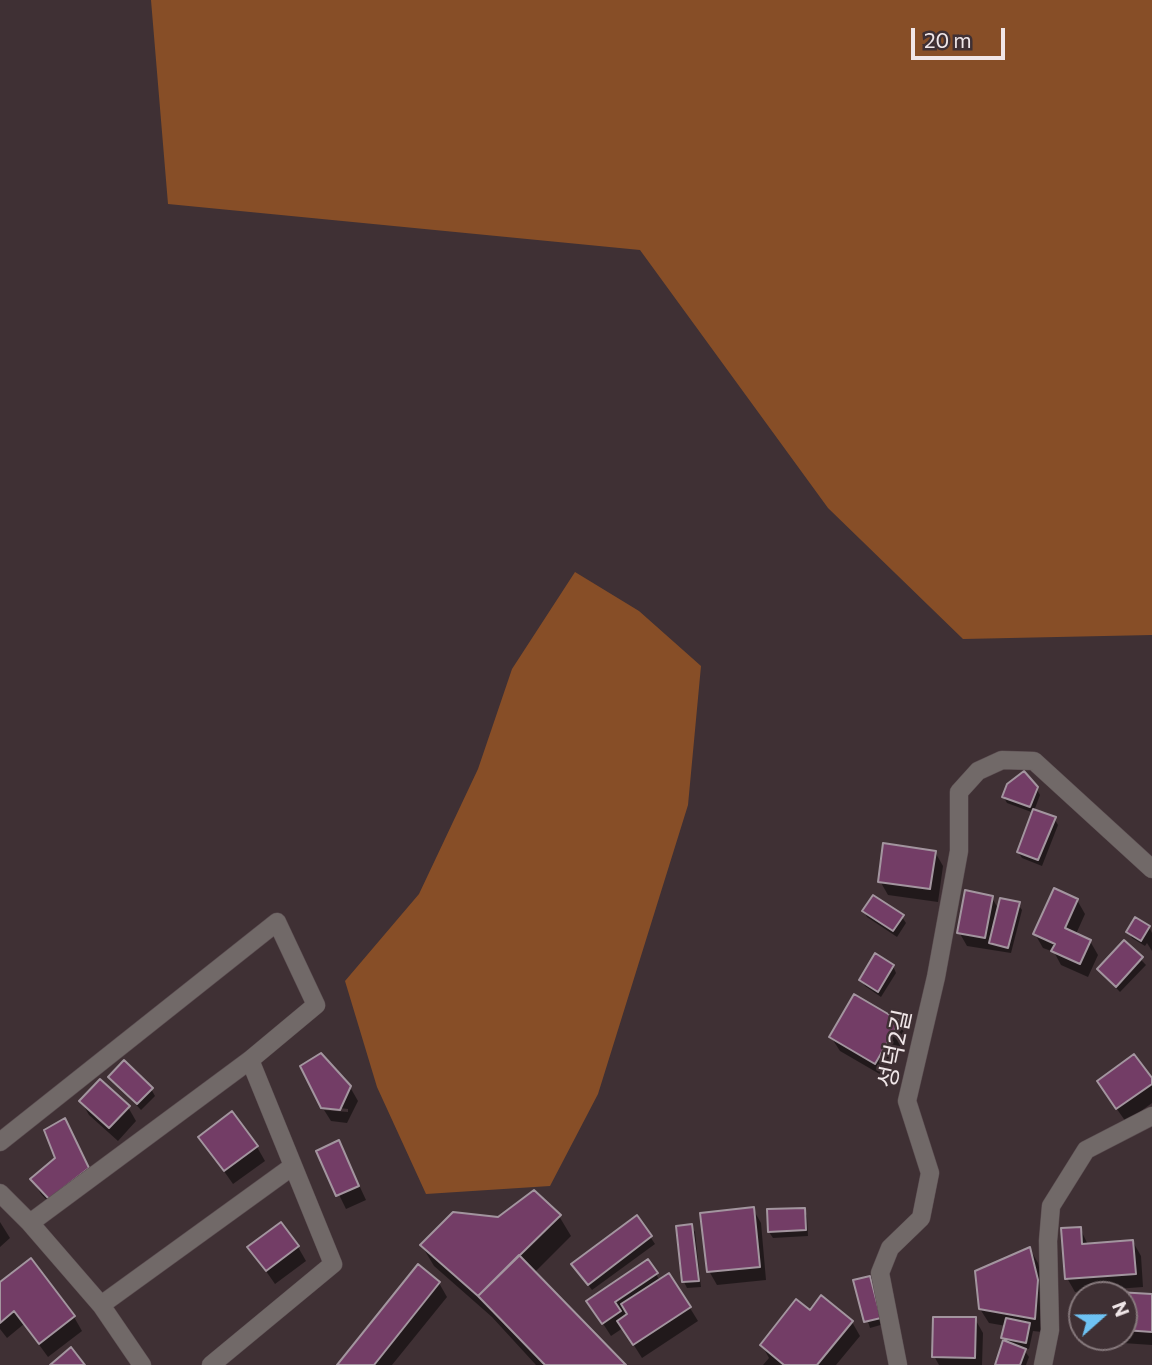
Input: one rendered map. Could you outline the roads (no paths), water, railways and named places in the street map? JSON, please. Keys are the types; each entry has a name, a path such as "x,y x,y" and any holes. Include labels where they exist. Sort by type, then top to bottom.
{"street":[{"name":"성덕2길","path":"898,1365 880,1273 890,1248 921,1218 930,1173 907,1101 936,977 959,851 959,792 978,771 1002,760 1034,761 1152,869"},
{"path":"0,1142 277,922 316,1005 250,1060 30,1223"},
{"path":"211,1365 333,1264 250,1060"},
{"path":"1043,1365 1050,1330 1048,1241 1051,1206 1087,1150 1152,1116"},
{"path":"101,1305 293,1166"},
{"path":"0,1193 30,1223 101,1305 142,1365"}]}
